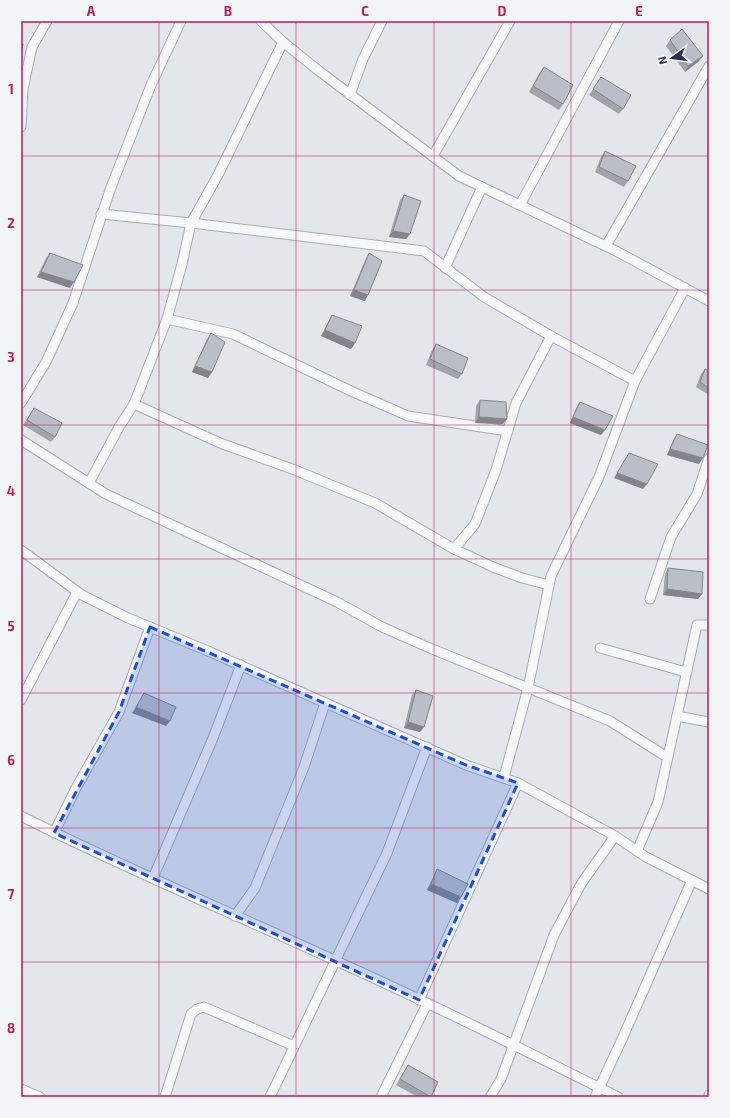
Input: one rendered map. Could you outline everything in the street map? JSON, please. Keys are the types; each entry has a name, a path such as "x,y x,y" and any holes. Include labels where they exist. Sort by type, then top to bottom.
{"street":[{"path":"21,127 23,89 32,47 46,21"},
{"path":"21,403 46,362 73,303 101,214 151,85 181,21"},
{"path":"261,21 283,42 350,95 459,176 606,246 709,301"},
{"path":"350,95 363,59 382,21"},
{"path":"433,156 510,21"},
{"path":"520,205 619,21"},
{"path":"89,484 119,427 134,404 167,319 182,264 191,223 218,175 283,42"},
{"path":"606,246 709,66"},
{"path":"446,268 482,187"},
{"path":"101,214 191,223 424,251 484,297 635,381"},
{"path":"504,777 528,688 551,576 599,477 635,381 685,288"},
{"path":"167,319 233,334 353,392 408,416 508,431"},
{"path":"454,549 475,524 496,470 516,403 552,336"},
{"path":"134,404 220,443 295,470 375,503 454,549 493,567 522,578 549,585"},
{"path":"21,440 106,494 337,602 382,627 610,721 667,758"},
{"path":"650,599 671,538 698,494 709,458"},
{"path":"21,550 77,592 128,618 241,665 466,765 518,783 615,836 637,851 709,889"},
{"path":"21,700 77,592"},
{"path":"637,851 658,802 697,625 709,626"},
{"path":"54,833 76,788 119,712 150,627"},
{"path":"600,648 686,672"},
{"path":"153,878 213,738 241,665"},
{"path":"235,916 255,888 268,858 284,812 304,767 325,703"},
{"path":"677,716 709,722"},
{"path":"270,1097 387,853 427,747"},
{"path":"381,1097 518,783"},
{"path":"21,816 54,833 335,960 512,1044 618,1097"},
{"path":"490,1097 501,1080 512,1044 554,935 581,884 615,836"},
{"path":"595,1097 692,880"},
{"path":"165,1097 191,1014 197,1009 204,1007 294,1046"},
{"path":"21,1089 40,1097"}],"highlighted area":[{"path":"150,627 466,765 518,783 419,1000 54,833 119,712"}],"building":[{"path":"682,29 703,56 688,66 670,40"},
{"path":"544,67 573,85 563,104 533,86"},
{"path":"601,77 631,95 623,109 593,89"},
{"path":"605,151 636,166 628,181 599,167"},
{"path":"404,195 421,201 410,234 393,231"},
{"path":"50,253 83,265 74,282 41,272"},
{"path":"369,253 382,261 368,295 354,290"},
{"path":"332,315 362,326 355,343 325,330"},
{"path":"211,333 225,342 212,372 195,366"},
{"path":"436,344 468,358 462,374 430,359"},
{"path":"705,369 709,371 709,388 700,382"},
{"path":"480,400 506,402 507,419 479,417"},
{"path":"580,402 613,416 605,430 573,417"},
{"path":"34,408 62,423 55,437 27,420"},
{"path":"677,434 708,445 703,458 670,449"},
{"path":"629,453 658,464 647,484 617,473"},
{"path":"668,568 703,572 702,594 667,589"},
{"path":"416,690 433,696 424,727 408,722"},
{"path":"144,693 176,707 170,721 136,707"},
{"path":"437,869 468,884 461,897 431,884"},
{"path":"408,1065 438,1082 431,1097 400,1079"}]}
